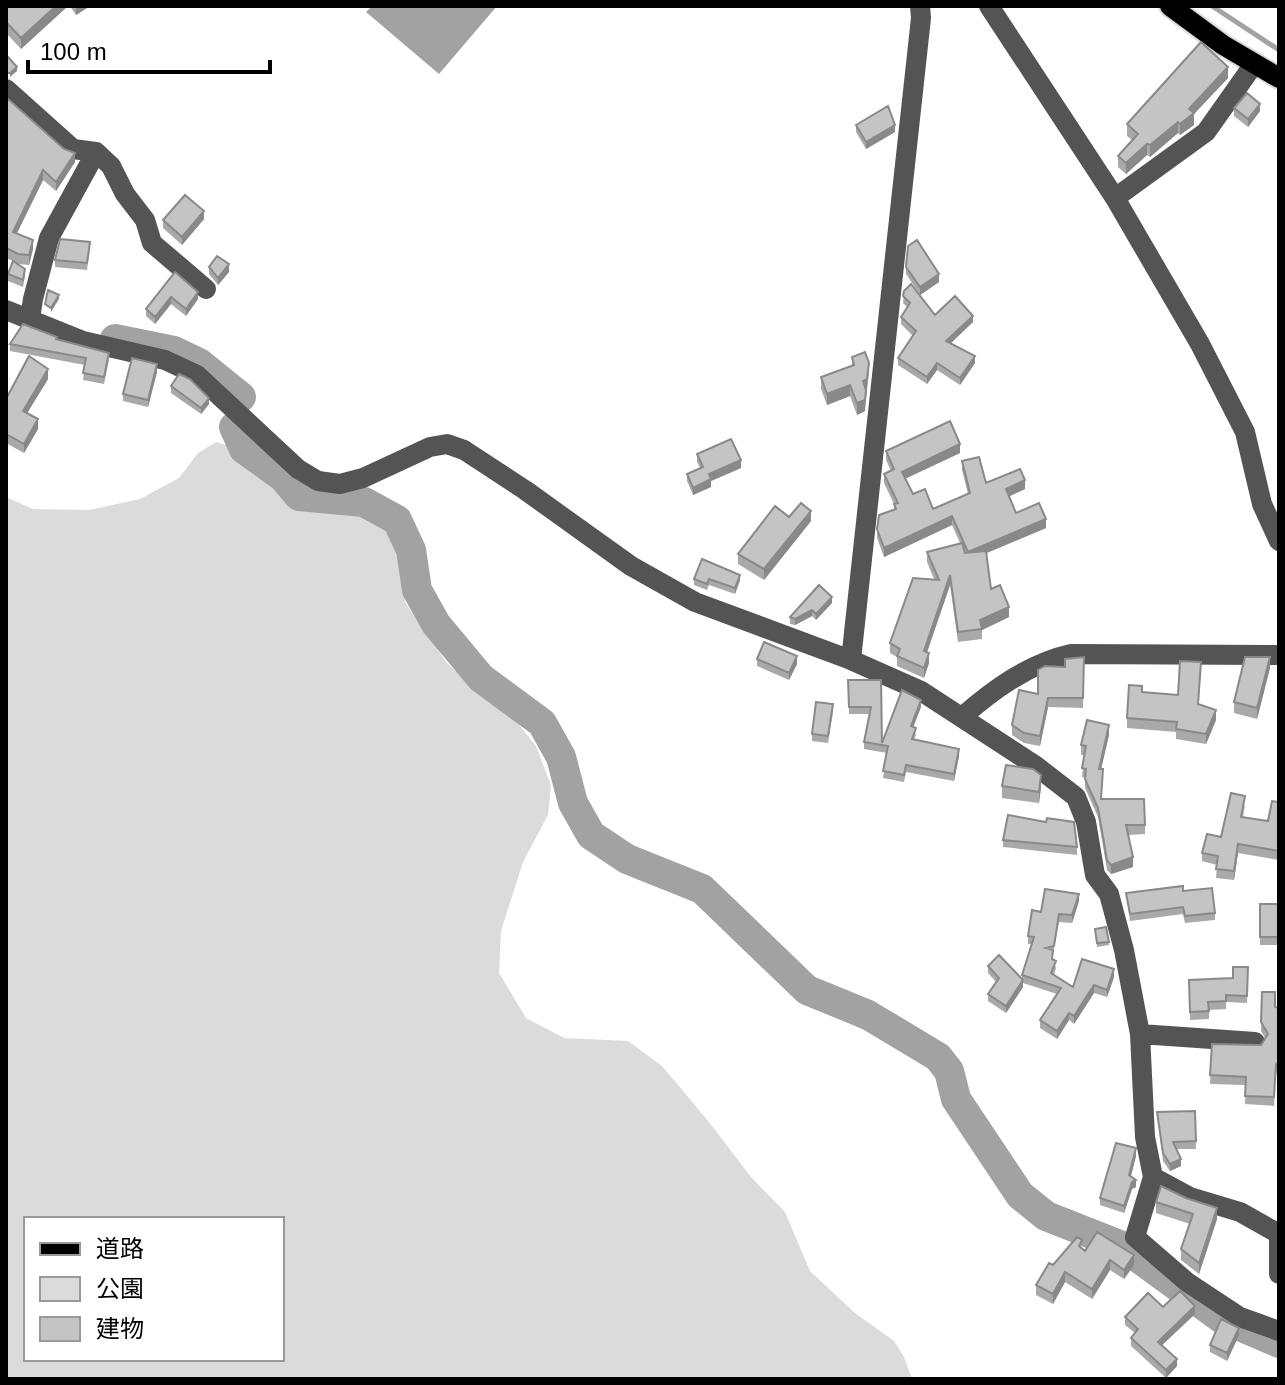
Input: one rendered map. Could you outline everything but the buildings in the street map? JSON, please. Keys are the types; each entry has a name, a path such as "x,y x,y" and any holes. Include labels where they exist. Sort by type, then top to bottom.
{"main road":[{"path":"1170,6 1203,32 1279,78"}],"street":[{"path":"851,660 920,6"},
{"path":"989,6 1115,198 1200,344 1245,432 1262,504 1279,541"},
{"path":"1115,198 1206,132 1254,64"},
{"path":"6,89 73,149 96,152 111,166 125,194 145,220 152,243 206,289"},
{"path":"31,312 49,238 96,152"},
{"path":"6,310 31,312 83,341 165,360 197,375 298,469 318,481 340,484 363,478 430,447 447,444 464,450 631,566 695,602 851,660 921,691 1036,766 1076,797 1086,822 1095,875 1109,894 1117,922 1140,1034 1145,1137 1153,1177 1135,1237 1187,1282 1240,1317 1279,1331"},
{"path":"962,717 988,694 1048,659 1071,654 1279,655"},
{"path":"1140,1034 1255,1042"},
{"path":"1153,1177 1190,1197 1240,1212 1279,1234 1279,1274"}],"green space":[{"path":"216,442 235,448 276,484 292,503 361,514 388,525 400,552 405,602 447,663 486,699 516,721 536,746 551,785 548,815 523,862 501,931 499,973 526,1018 564,1038 628,1041 662,1066 751,1177 785,1212 810,1271 855,1313 894,1341 912,1379 6,1379 6,497 33,509 89,510 140,499 179,478 198,453"}],"shaded area":[{"path":"372,6 497,6 439,74 366,12"}],"waterway":[{"path":"1212,6 1279,50"},
{"path":"115,339 174,351 199,363 241,397"},
{"path":"234,427 244,449 283,477 299,496 364,502 397,520 411,550 417,590 436,624 481,678 542,723 561,757 573,803 591,835 627,859 702,889 807,990 868,1015 938,1057 949,1071 956,1099 1020,1195 1046,1216 1122,1246 1221,1318 1279,1343"}]}
